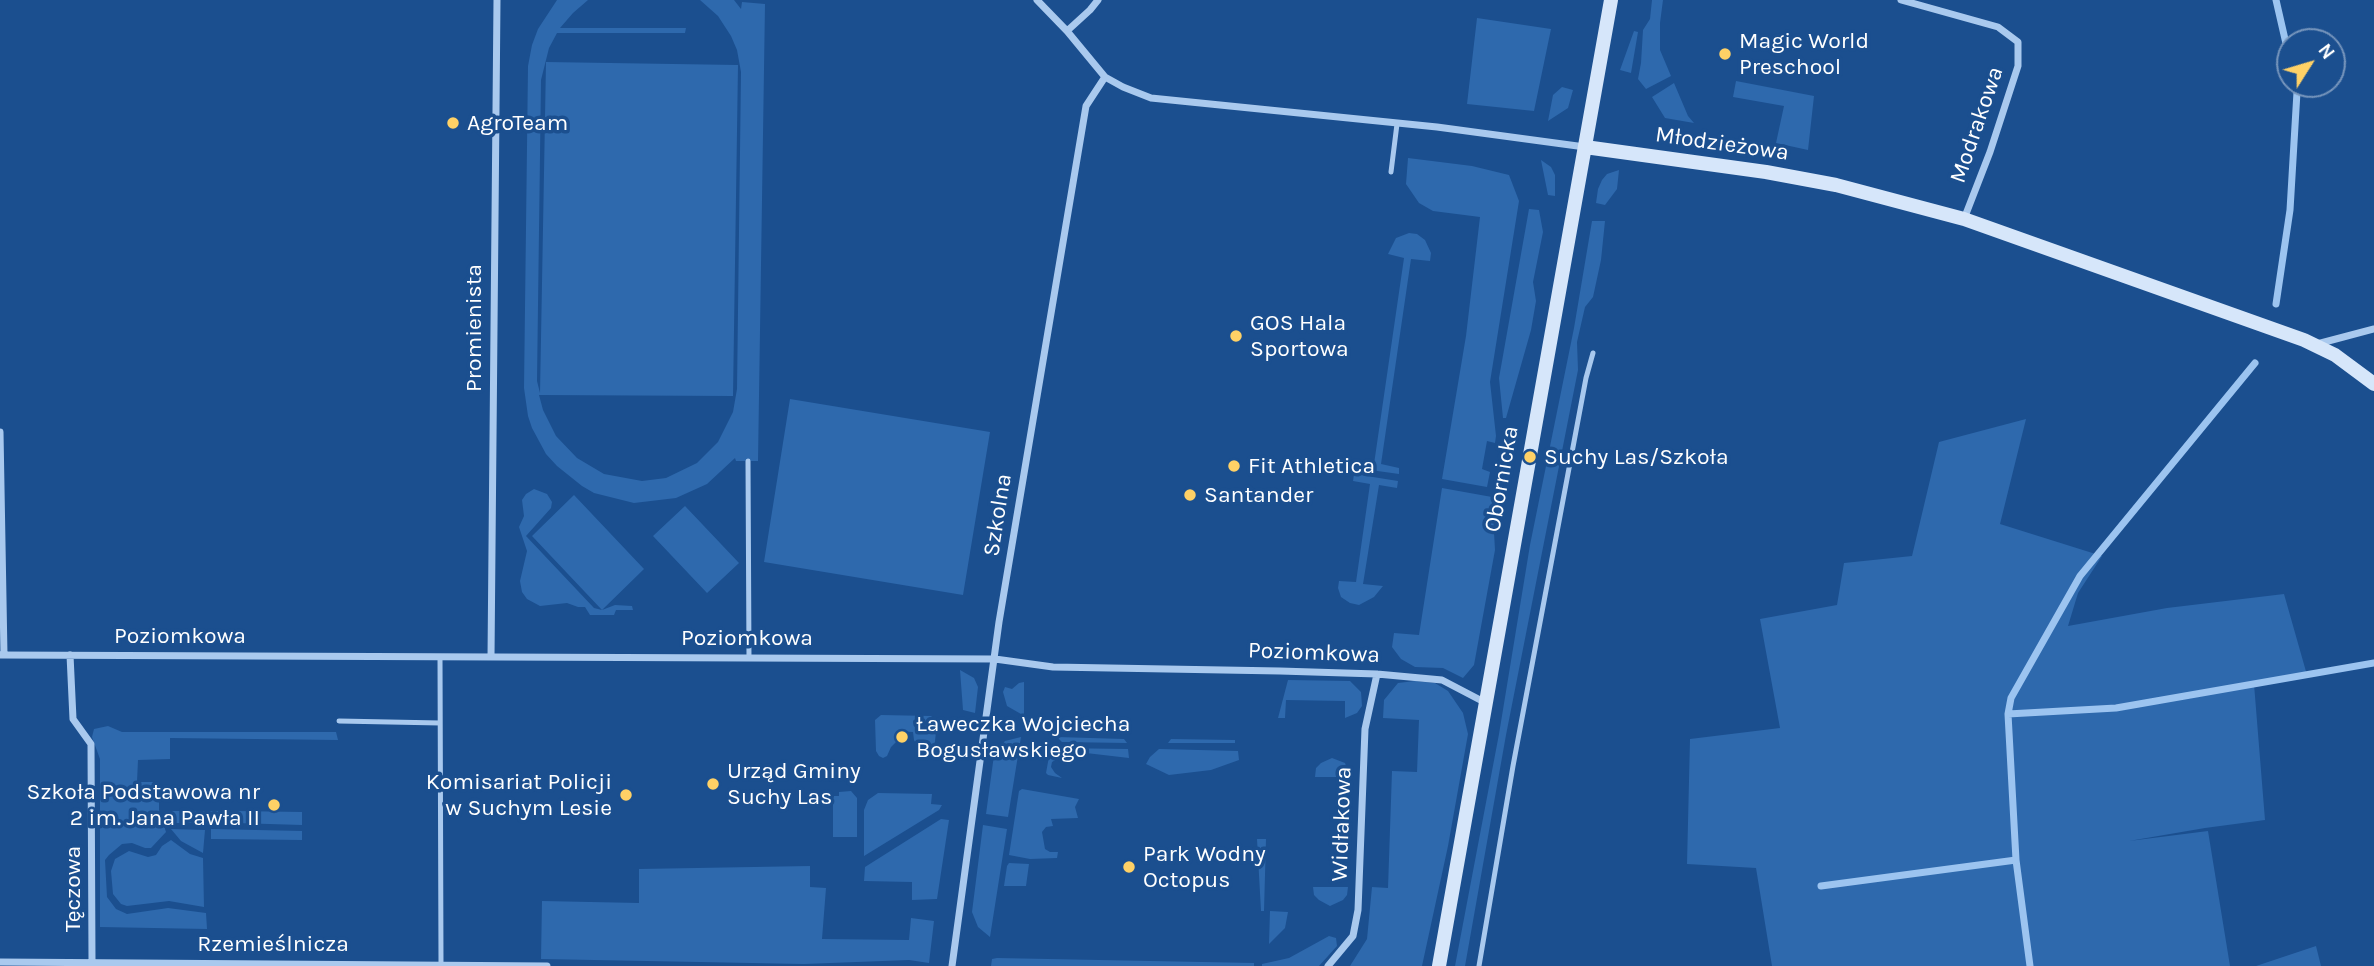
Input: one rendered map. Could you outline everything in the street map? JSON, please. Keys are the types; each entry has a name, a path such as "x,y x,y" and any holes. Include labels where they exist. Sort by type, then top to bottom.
{"main road":[{"name":"Obornicka","path":"1439,966 1611,0"},
{"name":"Młodzieżowa","path":"1585,147 1766,172 1836,185 1964,219 2314,344 2374,384"}],"street":[{"name":"Promienista","path":"491,657 497,0"},
{"path":"1037,0 1105,77"},
{"path":"1067,31 1098,0"},
{"name":"Modrakowa","path":"1901,0 1998,27 2018,42 2018,66 1990,152 1964,219"},
{"name":"Młodzieżowa","path":"1105,77 1124,88 1151,98 1437,127 1585,147"},
{"name":"Szkolna","path":"952,966 995,659 1086,106 1105,77"},
{"path":"2314,344 2374,329"},
{"path":"0,432 2,655"},
{"name":"Poziomkowa","path":"2,655 995,659 1053,667 1377,674 1442,680 1486,704"},
{"name":"Tęczowa","path":"70,655 73,719 91,744 92,961"},
{"name":"Widłakowa","path":"1328,966 1353,936 1358,910 1365,729 1377,674"},
{"name":"Rzemieślnicza","path":"0,962 547,966"}],"lane":[{"path":"1391,172 1397,124"},
{"path":"1479,966 1513,766 1593,353"},
{"path":"748,461 749,658"},
{"path":"440,657 441,964"},
{"path":"339,721 440,723"}],"shaded area":[{"path":"557,0 588,0 560,28 686,28 685,33 557,33 549,48 541,80 537,381 540,393 546,62 738,65 733,396 539,395 556,436 577,458 604,474 642,481 666,478 697,463 718,442 733,412 737,389 741,72 731,36 718,16 700,0 734,0 741,9 742,2 765,4 758,461 736,461 735,458 707,484 676,498 634,503 594,493 557,466 546,454 528,416 524,388 528,66 538,29"},
{"path":"1652,0 1663,0 1660,50 1671,76 1646,89 1638,79 1643,30 1650,19"},
{"path":"1477,18 1551,29 1534,111 1467,104"},
{"path":"1634,31 1638,32 1631,73 1620,70"},
{"path":"1736,81 1814,96 1808,150 1776,143 1784,106 1733,97"},
{"path":"1674,83 1688,116 1694,123 1665,118 1652,97"},
{"path":"1562,87 1573,90 1568,108 1548,121 1553,95"},
{"path":"1408,158 1472,166 1509,175 1519,201 1490,382 1496,436 1495,443 1487,441 1482,469 1490,472 1487,487 1442,479 1466,336 1480,217 1433,211 1419,203 1406,184"},
{"path":"1541,160 1551,167 1555,175 1555,196 1548,195"},
{"path":"1619,170 1617,189 1605,205 1596,203 1602,180 1607,174"},
{"path":"1529,209 1539,210 1543,232 1533,282 1536,301 1531,330 1506,418 1503,418 1499,378"},
{"path":"1592,221 1605,221 1601,260 1593,297 1585,307 1577,342 1578,370 1506,735 1465,966 1455,966 1499,734 1530,545 1574,328"},
{"path":"1409,233 1417,234 1425,240 1431,253 1430,261 1411,259 1381,464 1399,468 1399,474 1356,468 1357,462 1374,464 1404,258 1388,254 1396,238"},
{"path":"790,399 990,432 963,595 764,562"},
{"path":"2026,419 2000,524 2102,556 2078,593 2068,626 2167,608 2284,594 2307,675 2254,684 2265,820 2129,841 2208,831 2230,966 1772,966 1756,868 1687,864 1690,739 1780,728 1760,619 1837,605 1844,563 1912,556 1939,442"},
{"path":"1354,474 1398,481 1397,488 1379,485 1363,584 1383,586 1374,597 1359,605 1341,597 1338,588 1339,581 1356,582 1370,484 1353,481"},
{"path":"1442,488 1492,497 1495,550 1474,665 1463,678 1443,668 1415,667 1401,659 1392,647 1394,633 1419,635"},
{"path":"534,489 547,494 552,502 551,508 526,536 594,608 602,610 615,605 632,606 633,610 616,610 614,615 590,615 585,607 567,603 540,606 527,599 522,592 520,581 527,551 519,527 524,516 522,500"},
{"path":"574,495 644,569 602,610 532,536"},
{"path":"685,506 739,563 707,593 653,536"},
{"path":"960,670 974,678 978,687 975,713 963,710"},
{"path":"1288,680 1350,681 1361,692 1362,706 1357,713 1345,718 1345,701 1286,700 1285,718 1278,718"},
{"path":"1024,682 1024,714 1021,714 1007,706 1003,692 1005,687 1012,689"},
{"path":"1398,683 1435,683 1448,691 1463,713 1468,734 1448,846 1422,966 1350,966 1367,939 1372,887 1388,888 1392,771 1417,772 1419,720 1383,718 1384,700"},
{"path":"881,715 931,716 935,719 937,723 934,750 931,755 923,756 914,740 913,732 898,731 897,741 887,756 879,756 876,751 875,720"},
{"path":"108,726 122,732 336,732 338,740 170,738 170,759 138,760 137,782 159,782 159,810 166,832 151,848 132,843 122,844 109,855 105,860 107,897 116,909 127,914 168,908 206,913 207,929 100,927 100,759 92,737 94,729"},
{"path":"1021,737 1008,817 986,814 994,755 1005,741"},
{"path":"1057,737 1124,739 1127,743 1062,742"},
{"path":"1171,739 1235,740 1235,743 1168,743"},
{"path":"1054,748 1128,749 1129,758 1086,753 1062,756 1052,762 1051,767 1062,778 1046,773 1050,751"},
{"path":"1159,749 1238,751 1239,760 1211,770 1169,775 1146,764"},
{"path":"1332,758 1345,763 1350,777 1315,777 1316,768"},
{"path":"1022,789 1079,799 1075,807 1078,818 1051,819 1053,826 1046,827 1042,832 1045,849 1058,852 1057,858 1030,859 1009,855 1019,791"},
{"path":"851,791 857,798 857,837 833,837 833,796 839,796 839,792"},
{"path":"878,793 932,794 931,804 942,805 939,810 864,856 864,810 868,800"},
{"path":"170,811 228,811 227,823 170,823"},
{"path":"236,811 302,812 302,825 236,823"},
{"path":"941,819 949,820 937,899 912,900 912,882 864,881 865,867"},
{"path":"983,825 1007,829 990,937 978,927 972,912"},
{"path":"171,829 205,830 203,853 181,841"},
{"path":"211,829 302,831 302,840 211,839"},
{"path":"1257,839 1266,839 1264,911 1261,911"},
{"path":"171,840 190,854 203,858 204,907 169,901 127,906 121,904 113,894 111,871 115,859 129,851 148,857 156,855 162,846"},
{"path":"1009,863 1029,864 1026,886 1004,886"},
{"path":"810,866 810,887 826,888 822,939 909,940 911,918 934,921 929,963 909,960 804,964 541,959 542,901 639,903 639,869"},
{"path":"1313,887 1348,887 1343,900 1330,906 1314,895"},
{"path":"1270,911 1288,912 1285,928 1269,944"},
{"path":"1329,936 1336,938 1337,946 1319,966 1262,966 1289,958"},
{"path":"2316,946 2321,966 2256,966"},
{"path":"992,959 1254,963 1254,966 991,966"}],"waterway":[{"path":"2276,0 2282,28"},
{"path":"2276,304 2290,210 2297,98"},
{"path":"2030,966 2016,860 2008,714 2011,698 2080,576 2255,363"},
{"path":"2008,714 2116,708 2374,663"},
{"path":"1821,886 2016,860"}],"place":[{"name":"Magic World Preschool","path":"1725,54"},
{"name":"AgroTeam","path":"453,123"},
{"name":"GOS Hala Sportowa","path":"1236,336"},
{"name":"Suchy Las/Szkoła","path":"1530,457"},
{"name":"Fit Athletica","path":"1234,466"},
{"name":"Santander","path":"1190,495"},
{"name":"Ławeczka Wojciecha Bogusławskiego","path":"902,737"},
{"name":"Urząd Gminy Suchy Las","path":"713,784"},
{"name":"Komisariat Policji w Suchym Lesie","path":"626,795"},
{"name":"Szkoła Podstawowa nr 2 im. Jana Pawła II","path":"274,805"},
{"name":"Park Wodny Octopus","path":"1129,867"}]}
